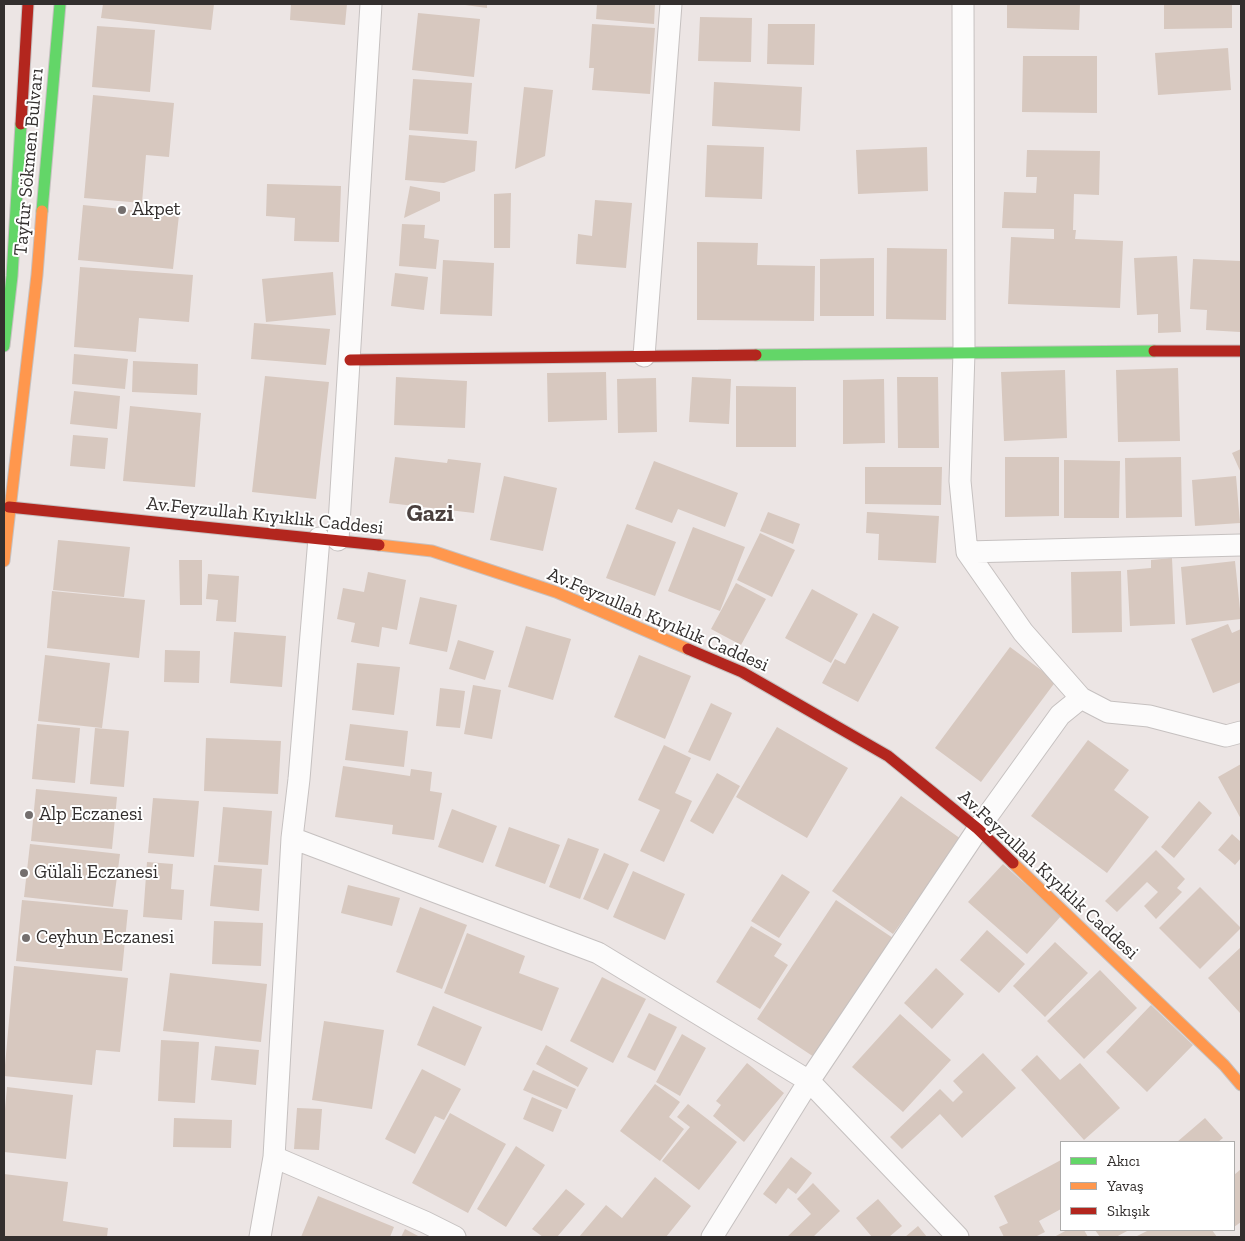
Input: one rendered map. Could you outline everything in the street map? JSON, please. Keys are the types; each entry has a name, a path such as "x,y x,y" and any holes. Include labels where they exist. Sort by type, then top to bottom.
{"street":[{"name":"Tayfur Sökmen Bulvarı","path":"4,346 28,4"},
{"name":"Tayfur Sökmen Bulvarı","path":"4,561 37,275 60,4"},
{"path":"260,1237 274,1157 292,838 350,360 371,4"},
{"path":"644,356 671,4"},
{"path":"963,4 964,352 960,481 967,552 1023,632 1081,698 1108,712 1149,716 1226,736 1241,732"},
{"path":"350,360 964,352 1241,351"},
{"name":"Av.Feyzullah Kıyıklık Caddesi","path":"9,507 432,551 556,592 742,672 888,756 978,829 1224,1065 1241,1085"},
{"path":"967,552 1241,545"},
{"path":"712,1237 809,1081 978,829 1060,715 1081,698"},
{"path":"292,838 598,953 809,1081 958,1237"},
{"path":"274,1157 426,1222 455,1237"}],"building":[{"path":"103,4 214,4 211,30 101,18"},
{"path":"291,4 347,4 345,25 290,20"},
{"path":"458,4 487,4 487,8"},
{"path":"597,4 655,4 654,24 596,19"},
{"path":"1007,4 1080,4 1079,30 1007,28"},
{"path":"1164,4 1232,4 1232,28 1164,29"},
{"path":"418,13 480,19 474,77 412,70"},
{"path":"700,17 752,18 751,62 698,61"},
{"path":"592,24 655,28 650,94 592,90 594,68 589,68"},
{"path":"768,24 815,24 814,65 767,64"},
{"path":"97,26 155,30 150,92 92,87"},
{"path":"1228,48 1231,90 1158,95 1155,53"},
{"path":"1023,56 1097,56 1097,113 1022,112"},
{"path":"413,79 472,83 468,134 409,130"},
{"path":"714,82 802,87 800,131 712,126"},
{"path":"524,87 553,90 545,156 515,169"},
{"path":"93,95 174,103 169,157 146,155 142,203 84,198"},
{"path":"409,135 477,141 475,171 444,183 405,180"},
{"path":"707,145 764,147 762,199 705,197"},
{"path":"927,147 928,191 858,194 856,150"},
{"path":"1027,150 1100,151 1099,195 1074,194 1073,230 1076,230 1075,239 1123,241 1120,308 1008,304 1011,237 1054,239 1054,229 1002,228 1004,192 1036,193 1037,177 1026,177"},
{"path":"267,184 341,186 339,242 294,241 295,218 266,216"},
{"path":"410,186 440,192 440,201 404,218"},
{"path":"511,193 510,248 494,248 494,194"},
{"path":"595,200 632,203 626,268 576,264 578,234 592,236"},
{"path":"83,205 179,215 173,269 78,260"},
{"path":"402,224 425,225 424,238 439,240 436,269 399,266"},
{"path":"697,242 758,243 757,265 815,266 814,321 697,320"},
{"path":"887,248 947,249 946,320 886,319"},
{"path":"1177,256 1181,332 1158,333 1158,314 1137,315 1134,258"},
{"path":"874,258 874,316 820,316 820,259"},
{"path":"1193,259 1241,261 1240,332 1206,330 1207,310 1190,309"},
{"path":"443,260 494,263 492,316 440,314"},
{"path":"80,267 193,275 189,322 139,318 136,352 74,347"},
{"path":"333,272 336,315 266,322 262,279"},
{"path":"395,273 428,277 424,310 391,306"},
{"path":"254,323 330,329 326,365 251,359"},
{"path":"74,354 128,359 125,389 72,384"},
{"path":"133,361 198,364 197,395 132,392"},
{"path":"1178,368 1180,441 1118,442 1116,370"},
{"path":"1065,370 1067,438 1004,441 1001,372"},
{"path":"606,372 607,420 548,422 547,373"},
{"path":"265,376 329,382 316,499 252,492"},
{"path":"396,377 467,381 465,428 394,425"},
{"path":"692,377 731,379 729,424 689,422"},
{"path":"897,377 938,377 939,448 898,448"},
{"path":"656,378 657,432 618,433 617,379"},
{"path":"884,379 885,443 843,444 843,380"},
{"path":"736,386 796,387 796,447 736,447"},
{"path":"74,391 120,396 117,429 70,424"},
{"path":"130,406 201,413 195,487 123,481"},
{"path":"73,435 108,438 105,469 70,466"},
{"path":"1241,449 1241,473 1232,453"},
{"path":"395,457 447,463 448,459 481,463 474,513 389,503"},
{"path":"1005,457 1059,457 1059,516 1005,517"},
{"path":"1181,457 1182,517 1126,518 1125,458"},
{"path":"1064,460 1120,461 1119,518 1064,518"},
{"path":"654,461 738,493 725,527 678,509 672,523 635,509"},
{"path":"865,467 942,467 941,505 865,504"},
{"path":"504,476 557,488 543,551 490,540"},
{"path":"1236,476 1240,523 1195,526 1192,480"},
{"path":"768,512 800,524 793,544 760,531"},
{"path":"867,512 939,516 936,563 878,560 879,534 866,533"},
{"path":"627,524 676,542 655,596 606,578"},
{"path":"693,527 745,547 720,611 668,591"},
{"path":"760,533 795,550 772,597 737,580"},
{"path":"58,540 130,547 124,597 53,590"},
{"path":"1172,558 1175,624 1130,626 1127,570 1151,568 1151,560"},
{"path":"179,560 202,560 202,605 180,605"},
{"path":"1235,561 1241,619 1186,625 1181,567"},
{"path":"1121,571 1122,632 1072,633 1071,572"},
{"path":"368,572 406,580 397,630 382,627 379,647 351,642 355,623 337,619 343,588 364,592"},
{"path":"208,574 239,576 236,622 216,621 218,600 206,599"},
{"path":"736,583 766,599 741,645 711,629"},
{"path":"812,589 858,614 831,663 785,638"},
{"path":"52,591 145,600 139,658 47,648"},
{"path":"420,597 457,605 447,652 409,644"},
{"path":"873,613 899,627 858,702 822,683 835,659 845,664"},
{"path":"1228,624 1232,633 1241,629 1241,682 1213,693 1191,639"},
{"path":"526,626 571,639 553,700 508,687"},
{"path":"234,632 286,636 282,687 230,683"},
{"path":"458,640 494,651 485,680 449,669"},
{"path":"1010,647 1056,681 981,782 935,748"},
{"path":"165,650 200,651 199,683 164,682"},
{"path":"45,655 110,663 102,728 38,721"},
{"path":"639,655 691,676 665,739 614,717"},
{"path":"357,663 400,667 394,715 352,710"},
{"path":"473,685 501,690 492,739 464,734"},
{"path":"440,688 465,691 460,728 436,726"},
{"path":"711,703 732,713 710,761 688,752"},
{"path":"37,724 80,728 75,783 32,779"},
{"path":"350,724 408,731 404,767 345,760"},
{"path":"777,727 848,768 807,838 736,797"},
{"path":"95,728 129,731 124,787 90,784"},
{"path":"206,738 281,741 278,794 204,791"},
{"path":"1088,740 1129,770 1114,790 1149,817 1107,873 1031,816"},
{"path":"664,745 691,758 675,793 692,801 664,862 640,851 660,810 638,800"},
{"path":"1241,764 1241,819 1218,777"},
{"path":"343,766 410,776 411,769 432,772 430,791 442,793 434,840 392,834 393,825 335,817"},
{"path":"717,773 740,786 713,834 690,821"},
{"path":"36,789 117,797 112,849 31,841"},
{"path":"901,796 961,839 893,934 832,891"},
{"path":"153,798 199,801 194,857 148,853"},
{"path":"1199,801 1212,813 1174,858 1161,847"},
{"path":"223,807 272,811 268,865 218,862"},
{"path":"452,809 497,826 483,863 438,847"},
{"path":"509,827 560,845 545,884 495,866"},
{"path":"1232,834 1241,842 1241,858 1235,865 1218,850"},
{"path":"568,838 599,849 580,899 549,887"},
{"path":"30,844 120,854 113,907 24,897"},
{"path":"1156,850 1185,879 1177,888 1182,892 1156,919 1144,906 1158,892 1147,882 1117,912 1105,901"},
{"path":"604,853 629,864 608,910 583,899"},
{"path":"147,862 173,864 171,889 184,890 182,920 143,917"},
{"path":"1003,864 1061,916 1027,954 968,902"},
{"path":"214,865 262,869 259,911 210,906"},
{"path":"633,871 685,894 665,940 613,917"},
{"path":"782,874 810,892 779,938 751,921"},
{"path":"348,885 400,898 392,926 341,913"},
{"path":"1200,887 1241,928 1200,969 1159,928"},
{"path":"22,900 128,910 122,971 16,961"},
{"path":"836,900 893,938 814,1057 757,1019"},
{"path":"420,907 467,925 442,989 396,972"},
{"path":"214,921 263,923 261,966 212,964"},
{"path":"751,926 782,944 774,956 788,965 760,1009 716,982"},
{"path":"987,930 1025,964 999,993 960,960"},
{"path":"467,933 525,956 519,973 559,988 542,1031 444,993"},
{"path":"1055,942 1088,973 1045,1017 1013,986"},
{"path":"1241,947 1241,1011 1240,1013 1208,978"},
{"path":"14,966 128,978 120,1052 96,1050 92,1085 4,1076"},
{"path":"936,968 964,994 932,1029 904,1003"},
{"path":"1100,970 1137,1008 1084,1059 1047,1021"},
{"path":"170,973 267,984 261,1042 163,1031"},
{"path":"602,977 646,999 613,1063 570,1041"},
{"path":"1151,1005 1193,1045 1147,1092 1106,1052"},
{"path":"433,1006 482,1027 465,1066 417,1045"},
{"path":"649,1013 677,1027 655,1071 627,1057"},
{"path":"900,1014 951,1060 903,1112 852,1067"},
{"path":"324,1021 384,1030 372,1109 312,1100"},
{"path":"682,1034 706,1048 680,1096 656,1082"},
{"path":"161,1040 199,1042 195,1103 158,1101"},
{"path":"546,1045 588,1068 578,1087 536,1064"},
{"path":"215,1046 259,1050 256,1085 211,1080"},
{"path":"983,1053 1016,1088 962,1138 940,1114 902,1149 890,1137 940,1089 953,1102 963,1092 953,1081"},
{"path":"1037,1055 1060,1080 1080,1063 1120,1108 1084,1140 1021,1070"},
{"path":"747,1063 784,1093 744,1142 713,1116 721,1105 716,1101"},
{"path":"422,1069 461,1089 444,1120 435,1116 415,1154 385,1139"},
{"path":"533,1070 576,1089 567,1109 523,1090"},
{"path":"655,1084 680,1102 669,1117 684,1129 660,1161 620,1131"},
{"path":"7,1087 73,1095 66,1159 4,1152"},
{"path":"532,1097 562,1110 553,1132 523,1119"},
{"path":"688,1104 737,1142 699,1190 662,1161 690,1127 677,1117"},
{"path":"297,1108 322,1109 319,1150 294,1149"},
{"path":"450,1113 506,1144 468,1213 412,1183"},
{"path":"174,1118 232,1120 231,1148 173,1147"},
{"path":"1205,1118 1223,1138 1219,1141 1178,1141"},
{"path":"516,1146 545,1165 506,1227 477,1209"},
{"path":"791,1157 812,1173 796,1194 788,1188 776,1204 763,1194"},
{"path":"1060,1161 1060,1210 1039,1221 1045,1232 1035,1237 1004,1237 999,1227 1008,1223 994,1196"},
{"path":"1241,1169 1241,1222 1235,1226 1235,1174"},
{"path":"4,1174 68,1182 63,1221 108,1228 107,1237 4,1236"},
{"path":"655,1177 691,1206 666,1237 579,1237 606,1205 622,1218"},
{"path":"813,1183 840,1211 813,1237 787,1237 811,1214 797,1199"},
{"path":"566,1189 585,1204 557,1237 543,1237 532,1229"},
{"path":"318,1196 394,1227 390,1237 301,1237"},
{"path":"878,1199 902,1226 889,1237 872,1237 856,1218"},
{"path":"918,1226 927,1237 905,1237"},
{"path":"405,1229 420,1237 401,1237"},
{"path":"1065,1231 1085,1231 1088,1237 1054,1237"},
{"path":"1096,1231 1127,1231 1116,1237 1100,1237"},
{"path":"1147,1231 1213,1231 1217,1237 1135,1237"}],"traffic: fast":[{"path":"42,211 60,4"},
{"path":"4,346 12,276 21,124"},
{"path":"756,355 1154,351"}],"traffic: slow":[{"path":"4,561 37,275 42,211"},
{"path":"379,545 432,551 556,592 688,649"},
{"path":"1013,863 1224,1065 1241,1085"}],"traffic: jam":[{"path":"21,124 28,4"},
{"path":"1154,351 1241,351"},
{"path":"350,360 756,355"},
{"path":"9,507 379,545"},
{"path":"688,649 742,672 888,756 978,829 1013,863"}],"place":[{"name":"Akpet","path":"122,210"},
{"name":"Alp Eczanesi","path":"29,815"},
{"name":"Gülali Eczanesi","path":"24,873"},
{"name":"Ceyhun Eczanesi","path":"26,938"}],"district":[{"name":"Gazi","path":"430,514"}]}
